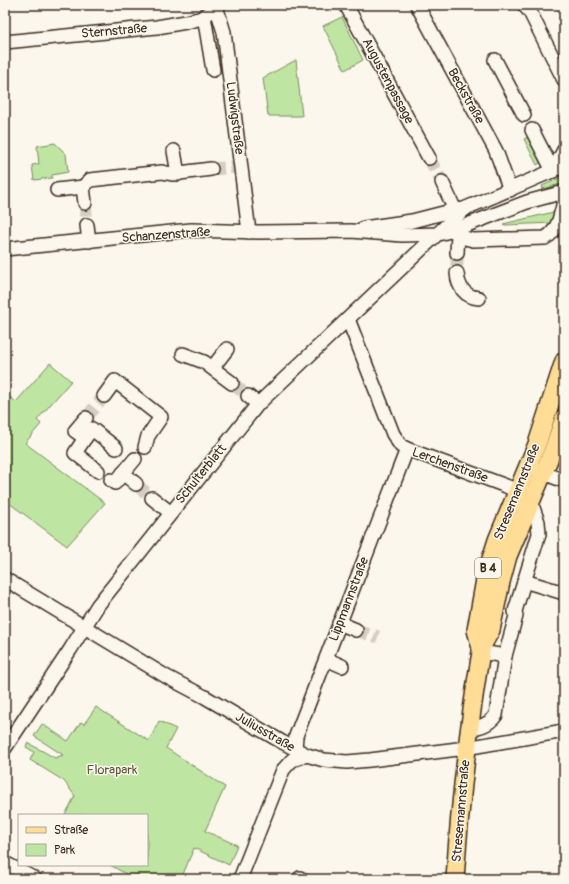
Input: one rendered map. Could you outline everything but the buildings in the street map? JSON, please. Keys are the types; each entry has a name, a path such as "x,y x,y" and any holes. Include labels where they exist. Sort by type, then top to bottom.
{"main road":[{"name":"Stresemannstraße","path":"455,879 468,729 481,650 491,630 508,556 530,506 545,422 564,361"},
{"name":"Stresemannstraße","path":"481,650 476,630 486,574 497,540 518,491 553,450 564,418"}],"street":[{"name":"Augustenpassage","path":"346,5 429,158"},
{"name":"Beckstraße","path":"417,5 496,150 510,190"},
{"path":"524,5 530,12 564,80"},
{"name":"Sternstraße","path":"5,42 157,27 196,20 204,16 216,6"},
{"name":"Ludwigstraße","path":"216,6 224,32 238,166 249,232"},
{"path":"204,16 213,70"},
{"path":"496,60 524,115"},
{"path":"532,130 558,168"},
{"path":"442,182 461,209 510,190 558,168 564,150"},
{"path":"174,151 178,174"},
{"path":"57,190 83,187 90,180 162,172 178,174 211,169"},
{"path":"83,187 85,203"},
{"name":"Schanzenstraße","path":"5,249 191,230 249,232 351,231 402,235 438,234 456,232 527,202 564,192"},
{"path":"456,232 464,238 473,240 545,238 553,232 561,214 564,201"},
{"name":"Schanzenstraße","path":"351,231 427,218 461,209"},
{"name":"Schulterblatt","path":"5,748 98,605 170,513 253,400 348,319 438,234 461,209"},
{"path":"87,224 89,241"},
{"path":"456,232 456,253"},
{"path":"457,273 460,286 469,296 479,298"},
{"name":"Lerchenstraße","path":"348,319 393,434 401,446 518,491"},
{"path":"213,367 227,348"},
{"path":"183,354 213,367 232,383"},
{"path":"104,396 115,381 161,417 148,436 145,447"},
{"path":"84,438 75,431 86,418"},
{"path":"98,471 75,453 84,438 92,429 116,448"},
{"name":"Lippmannstraße","path":"301,752 296,736 407,449"},
{"path":"111,480 115,483 135,459"},
{"path":"536,470 564,481"},
{"path":"124,473 136,484"},
{"path":"468,729 482,727 491,721 496,715 505,656 516,616 515,611 540,531 538,522 530,506 518,491"},
{"path":"152,498 170,513"},
{"name":"Juliusstraße","path":"5,579 167,676 301,752 324,760 347,762 370,760 466,748 564,731"},
{"path":"524,581 564,593"},
{"path":"493,620 515,611"},
{"path":"339,623 356,630"},
{"path":"481,650 505,656"},
{"path":"326,659 342,666"},
{"path":"240,879 283,770 301,752"},
{"path":"5,863 35,879"}],"green space":[{"path":"342,17 363,60 345,70 323,26"},
{"path":"296,60 302,116 268,116 263,78"},
{"path":"530,136 541,162 537,165 524,139"},
{"path":"55,143 66,154 68,172 52,175 52,178 34,180 32,165 39,164 37,146"},
{"path":"564,176 564,183 543,189 542,186"},
{"path":"558,211 553,223 503,224"},
{"path":"50,363 71,381 37,420 41,424 25,443 105,503 67,546 5,500 5,393 16,402"},
{"name":"Florapark","path":"96,707 149,741 159,721 176,729 166,748 225,787 205,831 237,845 229,865 194,848 181,879 135,879 112,866 148,866 148,814 66,814 75,796 64,781 30,760 34,752 26,747 28,743 55,758 63,755 34,736 42,724 68,741 81,722 84,724"}],"tunnel":[{"path":"429,158 442,182"},
{"path":"211,169 235,167"},
{"path":"85,203 87,225"},
{"path":"457,253 457,273"},
{"path":"232,383 248,396"},
{"path":"86,418 104,396"},
{"path":"136,484 152,498"},
{"path":"356,630 378,637"}]}
